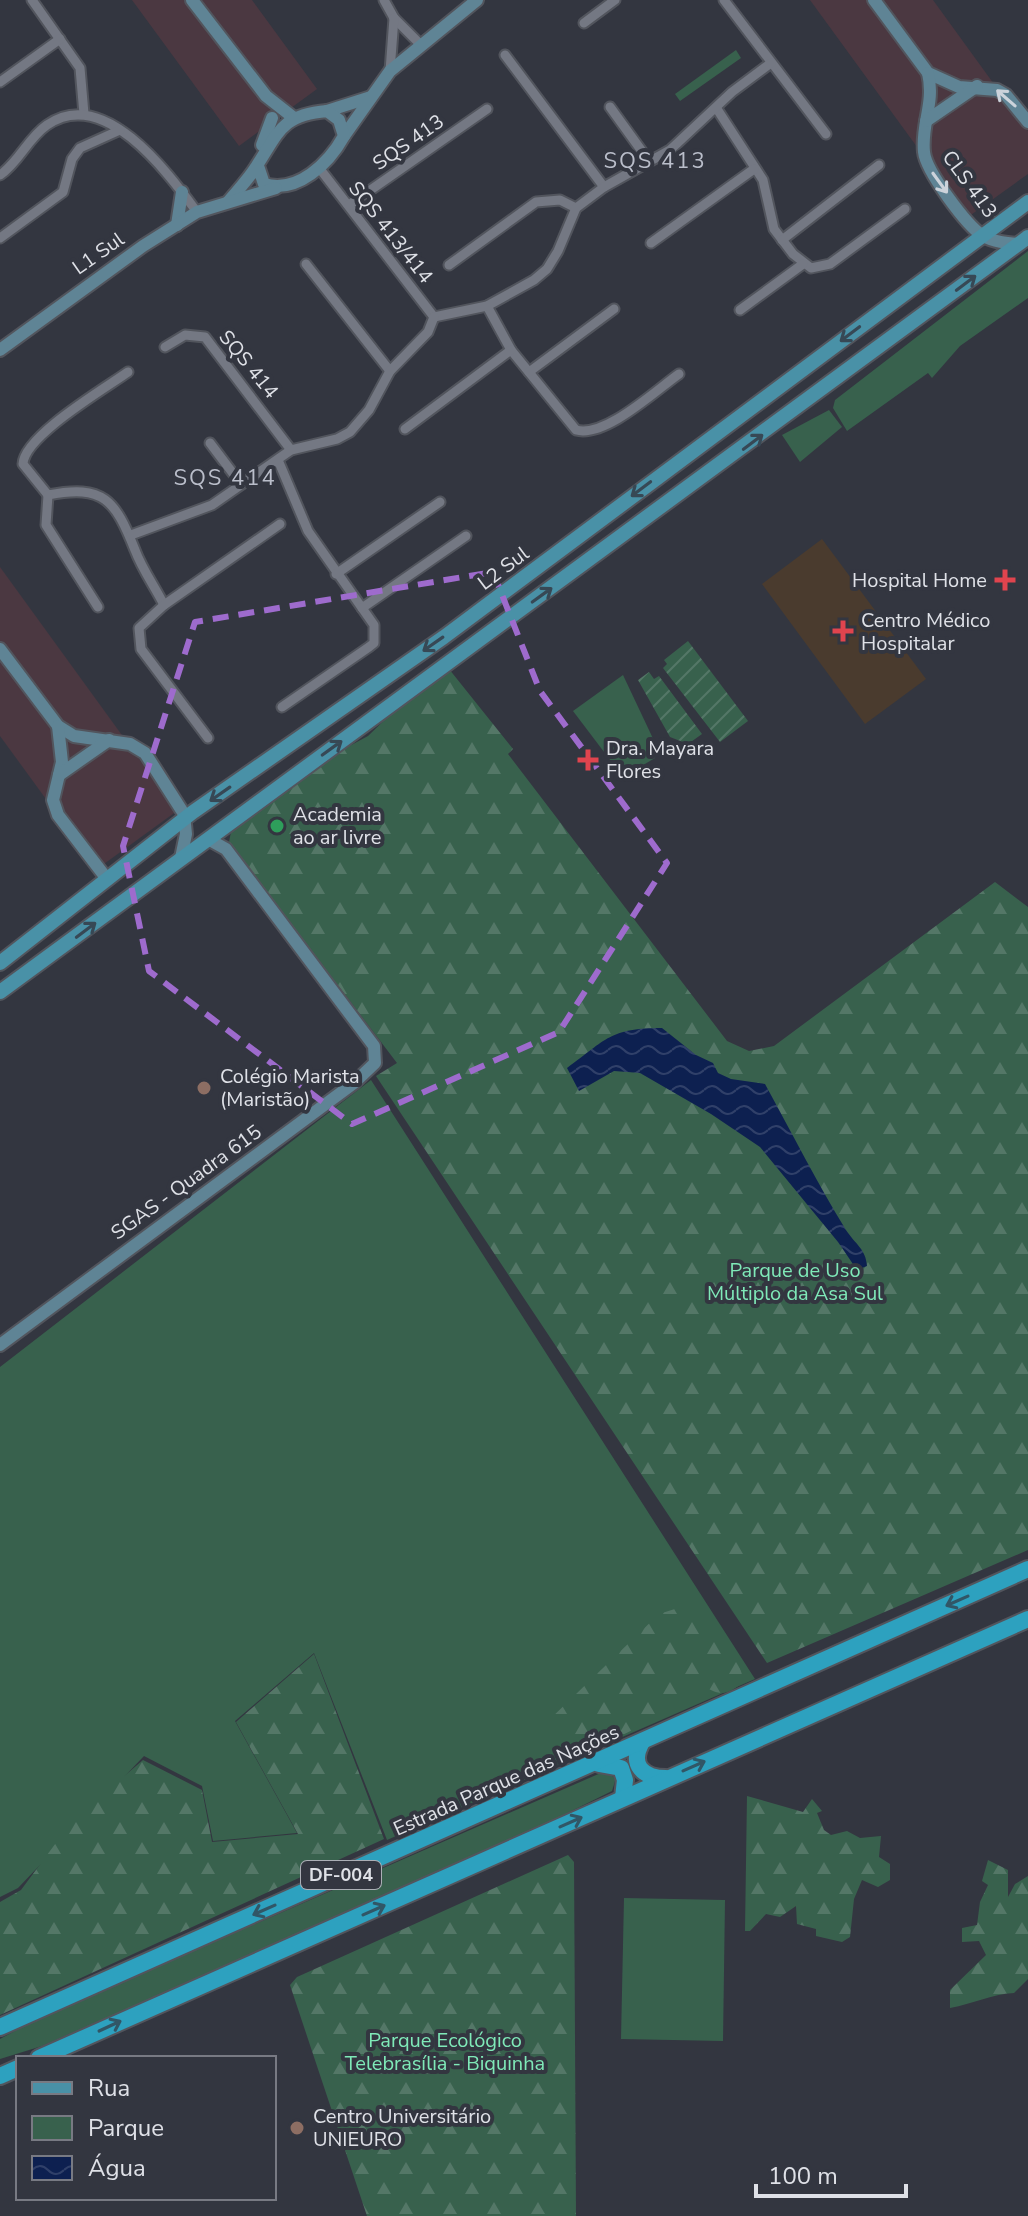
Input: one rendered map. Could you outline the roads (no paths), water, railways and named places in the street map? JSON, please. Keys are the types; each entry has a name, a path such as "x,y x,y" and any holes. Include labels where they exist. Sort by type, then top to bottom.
{"highway":[{"name":"Estrada Parque das Nações","path":"0,2027 1028,1569"},
{"name":"DF-004","path":"43,2056 1028,1619"},
{"path":"642,1742 637,1759 641,1772 647,1777 667,1778"},
{"path":"596,1764 621,1768 625,1780 623,1798"}],"main road":[{"name":"L2 Sul","path":"0,963 185,819 444,637 1028,202"},
{"path":"0,992 1024,241"},
{"path":"913,288 916,303 928,311"},
{"path":"888,306 901,314 905,328"},
{"path":"253,771 261,774 269,794"},
{"path":"39,933 43,945 53,954"}],"street":[{"path":"32,0 80,68 84,114"},
{"path":"192,0 266,96 290,114 327,111 371,97"},
{"path":"384,0 394,18 420,44"},
{"path":"320,169 390,71 477,0"},
{"path":"584,23 615,0"},
{"path":"724,0 826,134"},
{"path":"874,0 928,73 959,87 977,86 1006,95 1028,122"},
{"path":"390,71 394,18"},
{"path":"0,82 60,39"},
{"path":"505,55 604,187"},
{"path":"131,535 212,505 291,450 337,439 350,432 369,410 390,371 422,338 434,317 487,306 547,269 576,208 604,187 670,150 732,92 771,63"},
{"name":"CLS 413","path":"928,73 932,98 926,121 926,163 969,223 983,235 1024,241"},
{"path":"926,121 977,86"},
{"path":"266,96 276,132"},
{"path":"228,202 258,166 276,132 290,114 341,106"},
{"path":"610,107 649,161"},
{"name":"SQS 413","path":"349,205 487,109"},
{"path":"717,109 763,180 769,216 782,240 803,264 811,268 830,264 905,209"},
{"path":"327,111 339,120 344,136"},
{"path":"0,175 47,125 65,116 84,114 120,130 167,171 197,212"},
{"path":"249,177 272,118"},
{"path":"0,238 63,192 72,159 80,148 120,130"},
{"path":"782,240 879,165"},
{"path":"258,166 264,184 276,188"},
{"name":"SQS 413/414","path":"320,169 434,317"},
{"name":"L1 Sul","path":"0,350 197,212 276,188 320,169"},
{"path":"651,243 754,169"},
{"path":"177,225 182,192"},
{"path":"449,265 536,202 560,200 576,208"},
{"path":"306,264 390,371"},
{"path":"740,310 803,264"},
{"path":"487,306 511,350 573,428 586,432 606,426 679,374"},
{"path":"529,372 614,309"},
{"name":"SQS 414","path":"165,347 185,335 205,337 291,450"},
{"path":"405,429 511,350"},
{"path":"98,607 46,525 48,495 23,464 28,447 128,372"},
{"path":"210,443 241,484"},
{"path":"278,460 308,531 374,625 374,643 282,707"},
{"path":"48,495 73,490 93,491 106,498 131,535 164,605"},
{"path":"336,574 440,502"},
{"path":"208,738 139,645 139,628 164,605 280,524"},
{"path":"362,608 466,536"},
{"path":"0,649 58,726 74,736 130,744 145,753 185,819 181,858"},
{"path":"58,726 63,748 53,800 58,815 107,879"},
{"path":"59,775 109,740"},
{"path":"225,826 226,849"},
{"name":"SGAS - Quadra 615","path":"0,1345 343,1091 375,1063 374,1046 226,849 208,839"}],"water":[{"path":"662,1028 696,1055 713,1063 718,1073 731,1079 765,1084 835,1212 862,1251 867,1266 857,1270 838,1242 760,1147 711,1114 640,1073 614,1071 579,1091 567,1068 610,1037 631,1030"}],"place":[{"name":"Hospital Home","path":"1005,580"},
{"name":"Centro Médico Hospitalar","path":"843,631"},
{"name":"Dra. Mayara Flores","path":"588,760"},
{"name":"Academia ao ar livre","path":"277,826"},
{"name":"Colégio Marista (Maristão)","path":"204,1088"},
{"name":"Centro Universitário UNIEURO","path":"297,2128"}],"district":[{"name":"SQS 413","path":"655,160"},
{"name":"SQS 414","path":"225,477"}],"park label":[{"name":"Parque de Uso Múltiplo da Asa Sul","path":"795,1282"},
{"name":"Parque Ecológico Telebrasília - Biquinha","path":"445,2052"}]}
